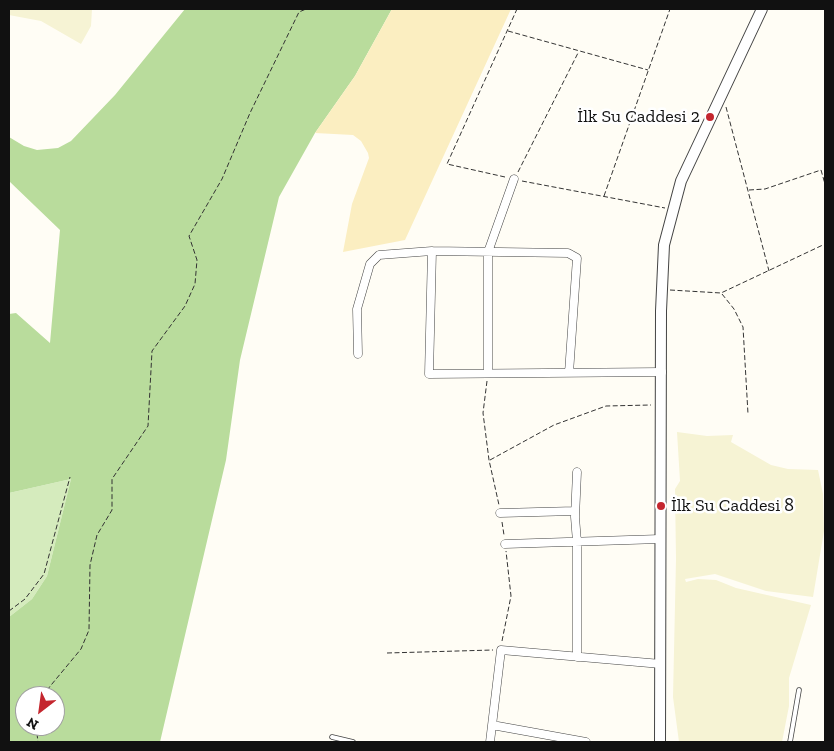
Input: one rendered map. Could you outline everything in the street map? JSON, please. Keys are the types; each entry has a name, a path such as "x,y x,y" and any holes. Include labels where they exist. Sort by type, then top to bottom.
{"street":[{"path":"660,742 662,664 660,539 661,405 664,245 681,181 762,9"},
{"path":"488,373 488,252 514,179"},
{"path":"432,251 429,374 662,372"},
{"path":"358,354 357,309 370,264 379,255 432,251 568,253 576,256 569,373"},
{"path":"577,472 575,511 578,657"},
{"path":"500,513 575,511"},
{"path":"505,544 660,539"},
{"path":"490,742 501,650 662,664"},
{"path":"492,725 586,742"}],"lane":[{"path":"790,742 798,690"},
{"path":"332,737 353,742"}],"path":[{"path":"50,686 81,649 89,630 90,565 97,536 112,510 112,479 148,426 152,350 185,306 195,284 197,260 189,236 222,179 250,113 266,84 299,12 306,9"},
{"path":"517,9 447,164 514,179 673,209"},
{"path":"604,196 670,9"},
{"path":"508,31 648,70"},
{"path":"514,179 578,51"},
{"path":"722,91 769,271"},
{"path":"748,190 765,189 821,170 825,184"},
{"path":"662,290 722,293 825,244"},
{"path":"722,293 734,309 743,327 748,414"},
{"path":"387,653 501,650 511,596 505,544 489,460 483,412 488,373"},
{"path":"489,460 554,425 606,406 661,405"},
{"path":"9,611 25,599 44,574 70,477"}],"shaded area":[{"path":"9,9 92,9 91,26 81,44 41,21 9,15"},
{"path":"677,432 707,436 733,435 731,442 771,465 788,469 818,470 823,494 824,531 813,597 766,591 715,574 685,579 686,582 698,579 716,580 736,588 811,605 789,678 789,706 782,742 679,742 673,697 676,559 675,489 680,481"}],"green space":[{"path":"185,9 392,9 355,76 315,133 279,197 240,360 226,460 160,742 9,742 9,617 32,599 47,576 71,479 9,493 9,314 16,313 50,343 60,230 9,181 9,137 24,146 37,150 58,148 71,141 115,95"},
{"path":"71,479 47,576 32,599 9,617 9,493"}],"sand":[{"path":"392,9 511,9 405,240 343,252 352,204 369,158 368,153 361,141 353,135 315,133 355,76"}],"place":[{"name":"İlk Su Caddesi 2","path":"710,117"},
{"name":"İlk Su Caddesi 8","path":"661,506"}]}
